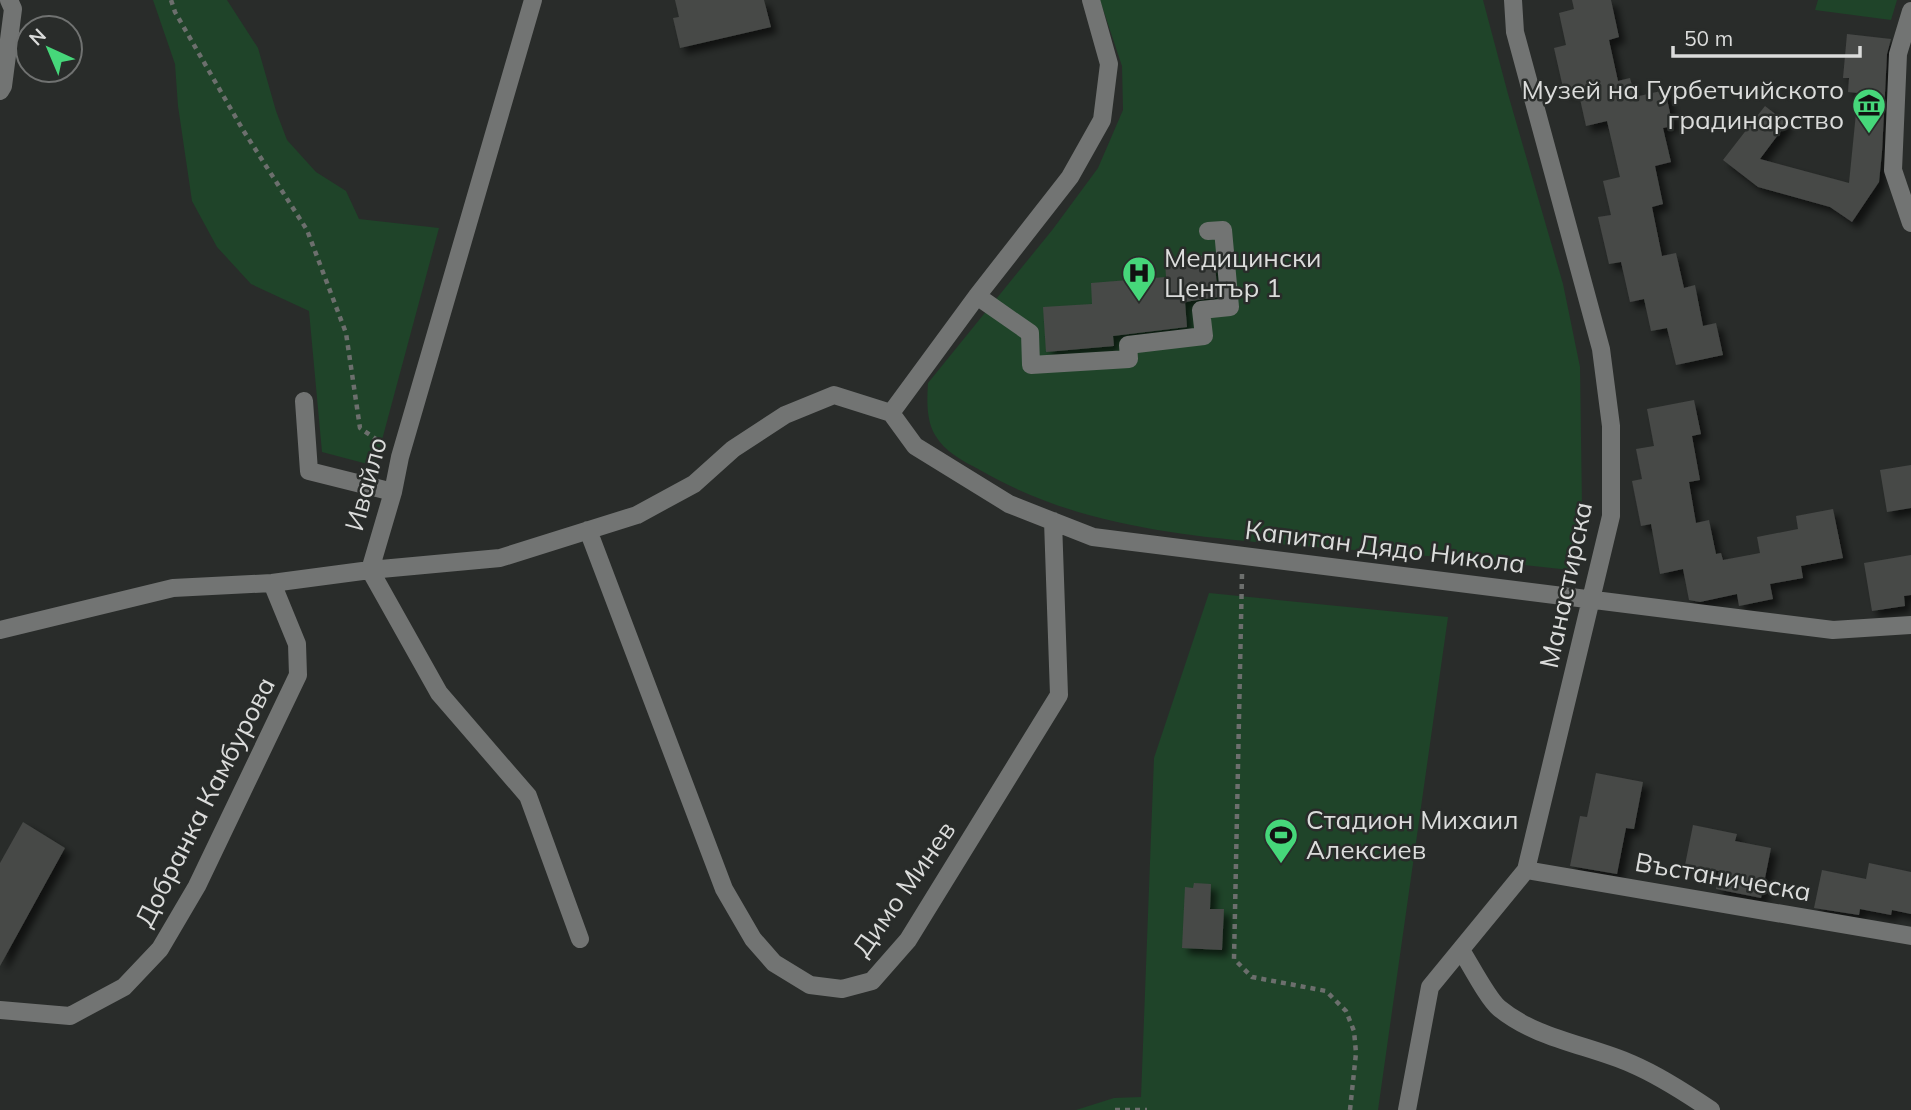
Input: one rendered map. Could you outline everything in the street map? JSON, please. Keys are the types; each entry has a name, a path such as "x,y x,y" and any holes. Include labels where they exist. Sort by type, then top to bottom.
{"street":[{"path":"0,91 3,86 13,9 9,0"},
{"name":"Ивайло","path":"533,0 400,457 393,492 370,570 439,693 528,796 580,939"},
{"path":"0,630 173,588 272,583 370,570 500,558 637,515 694,484 733,449 785,415 834,396 891,413 977,296 1070,177 1102,120 1109,64 1091,0"},
{"name":"Манастирска","path":"1408,1110 1430,987 1526,870 1611,516 1611,426 1601,349 1515,32 1513,0"},
{"path":"1911,11 1898,54 1893,170 1911,223"},
{"path":"977,296 1030,333 1031,365 1129,359 1128,345 1204,336 1201,310 1230,307 1223,230 1208,232"},
{"path":"304,401 309,471 393,492"},
{"name":"Капитан Дядо Никола","path":"891,413 915,446 1009,504 1093,537 1833,630 1911,625"},
{"name":"Димо Минев","path":"588,530 724,889 753,939 774,963 810,985 842,989 872,981 908,940 1059,695 1053,522"},
{"name":"Добранка Камбурова","path":"0,1010 70,1016 124,987 160,949 197,886 298,675 297,644 272,583"},
{"name":"Въстаническа","path":"1526,870 1911,936"},
{"path":"1461,950 1496,1006 1517,1021 1633,1064 1683,1091 1711,1110"}],"path":[{"path":"171,0 175,12 243,130 307,230 346,333 360,428 400,457"},
{"path":"1242,556 1234,959 1252,977 1326,991 1346,1011 1354,1031 1356,1053 1350,1110"},
{"path":"1115,1110 1147,1110"}],"green space":[{"path":"153,0 227,0 258,48 287,140 316,172 346,191 359,219 439,228 375,466 322,452 309,311 251,284 217,247 192,201 178,106 175,64"},
{"path":"1100,0 1483,0 1563,284 1580,367 1582,507 1570,570 1238,540 1149,528 1062,507 1021,491 961,459 939,441 929,416 928,383 1053,229 1098,168 1123,110 1122,66"},
{"path":"1818,0 1897,0 1891,20 1815,10"},
{"name":"Стадион Михаил Алексиев","path":"1209,593 1448,617 1378,1110 1076,1110 1114,1098 1141,1097 1154,758"}],"building":[{"path":"675,0 764,0 771,27 680,48 673,18 679,17"},
{"path":"1572,0 1611,0 1619,37 1609,40 1618,81 1630,78 1635,97 1665,90 1673,126 1663,128 1671,162 1655,166 1663,204 1652,207 1662,256 1676,253 1684,288 1695,285 1703,326 1716,323 1723,355 1676,365 1667,328 1651,331 1644,299 1630,302 1621,262 1609,264 1598,217 1611,215 1603,181 1620,177 1607,121 1586,126 1578,90 1564,92 1554,48 1566,45 1559,13 1574,9"},
{"path":"1847,34 1891,39 1887,54 1879,182 1852,222 1830,207 1758,187 1723,160 1765,106 1787,123 1760,159 1849,183 1858,93 1848,92 1849,78 1843,78"},
{"name":"Медицински Център 1","path":"1214,255 1218,297 1185,302 1187,327 1113,336 1114,346 1046,352 1043,307 1092,304 1091,283 1166,277 1165,259"},
{"path":"1694,400 1701,434 1692,436 1700,480 1689,482 1696,523 1709,520 1716,554 1721,553 1723,560 1760,553 1757,537 1798,529 1796,516 1833,509 1843,558 1801,566 1803,578 1770,584 1773,599 1739,606 1737,594 1700,602 1689,600 1683,569 1660,574 1651,524 1641,526 1632,481 1642,479 1636,449 1654,446 1647,409"},
{"path":"1911,465 1911,508 1887,512 1880,470"},
{"path":"1911,555 1911,595 1904,596 1905,606 1872,611 1864,563"},
{"path":"1596,773 1643,782 1634,829 1626,828 1617,874 1570,866 1580,816 1587,817"},
{"path":"23,822 65,848 0,966 0,863"},
{"path":"1693,825 1737,834 1735,841 1771,848 1761,898 1716,889 1719,871 1685,865"},
{"path":"1869,863 1911,872 1911,914 1892,910 1891,915 1860,909 1859,915 1814,908 1822,870 1866,879"},
{"path":"1194,883 1211,884 1210,909 1224,909 1222,950 1182,948 1185,887 1193,888"}],"place":[{"name":"Музей на Гурбетчийското градинарство","path":"1869,135"},
{"name":"Медицински Център 1","path":"1139,303"},
{"name":"Стадион Михаил Алексиев","path":"1281,865"}]}
